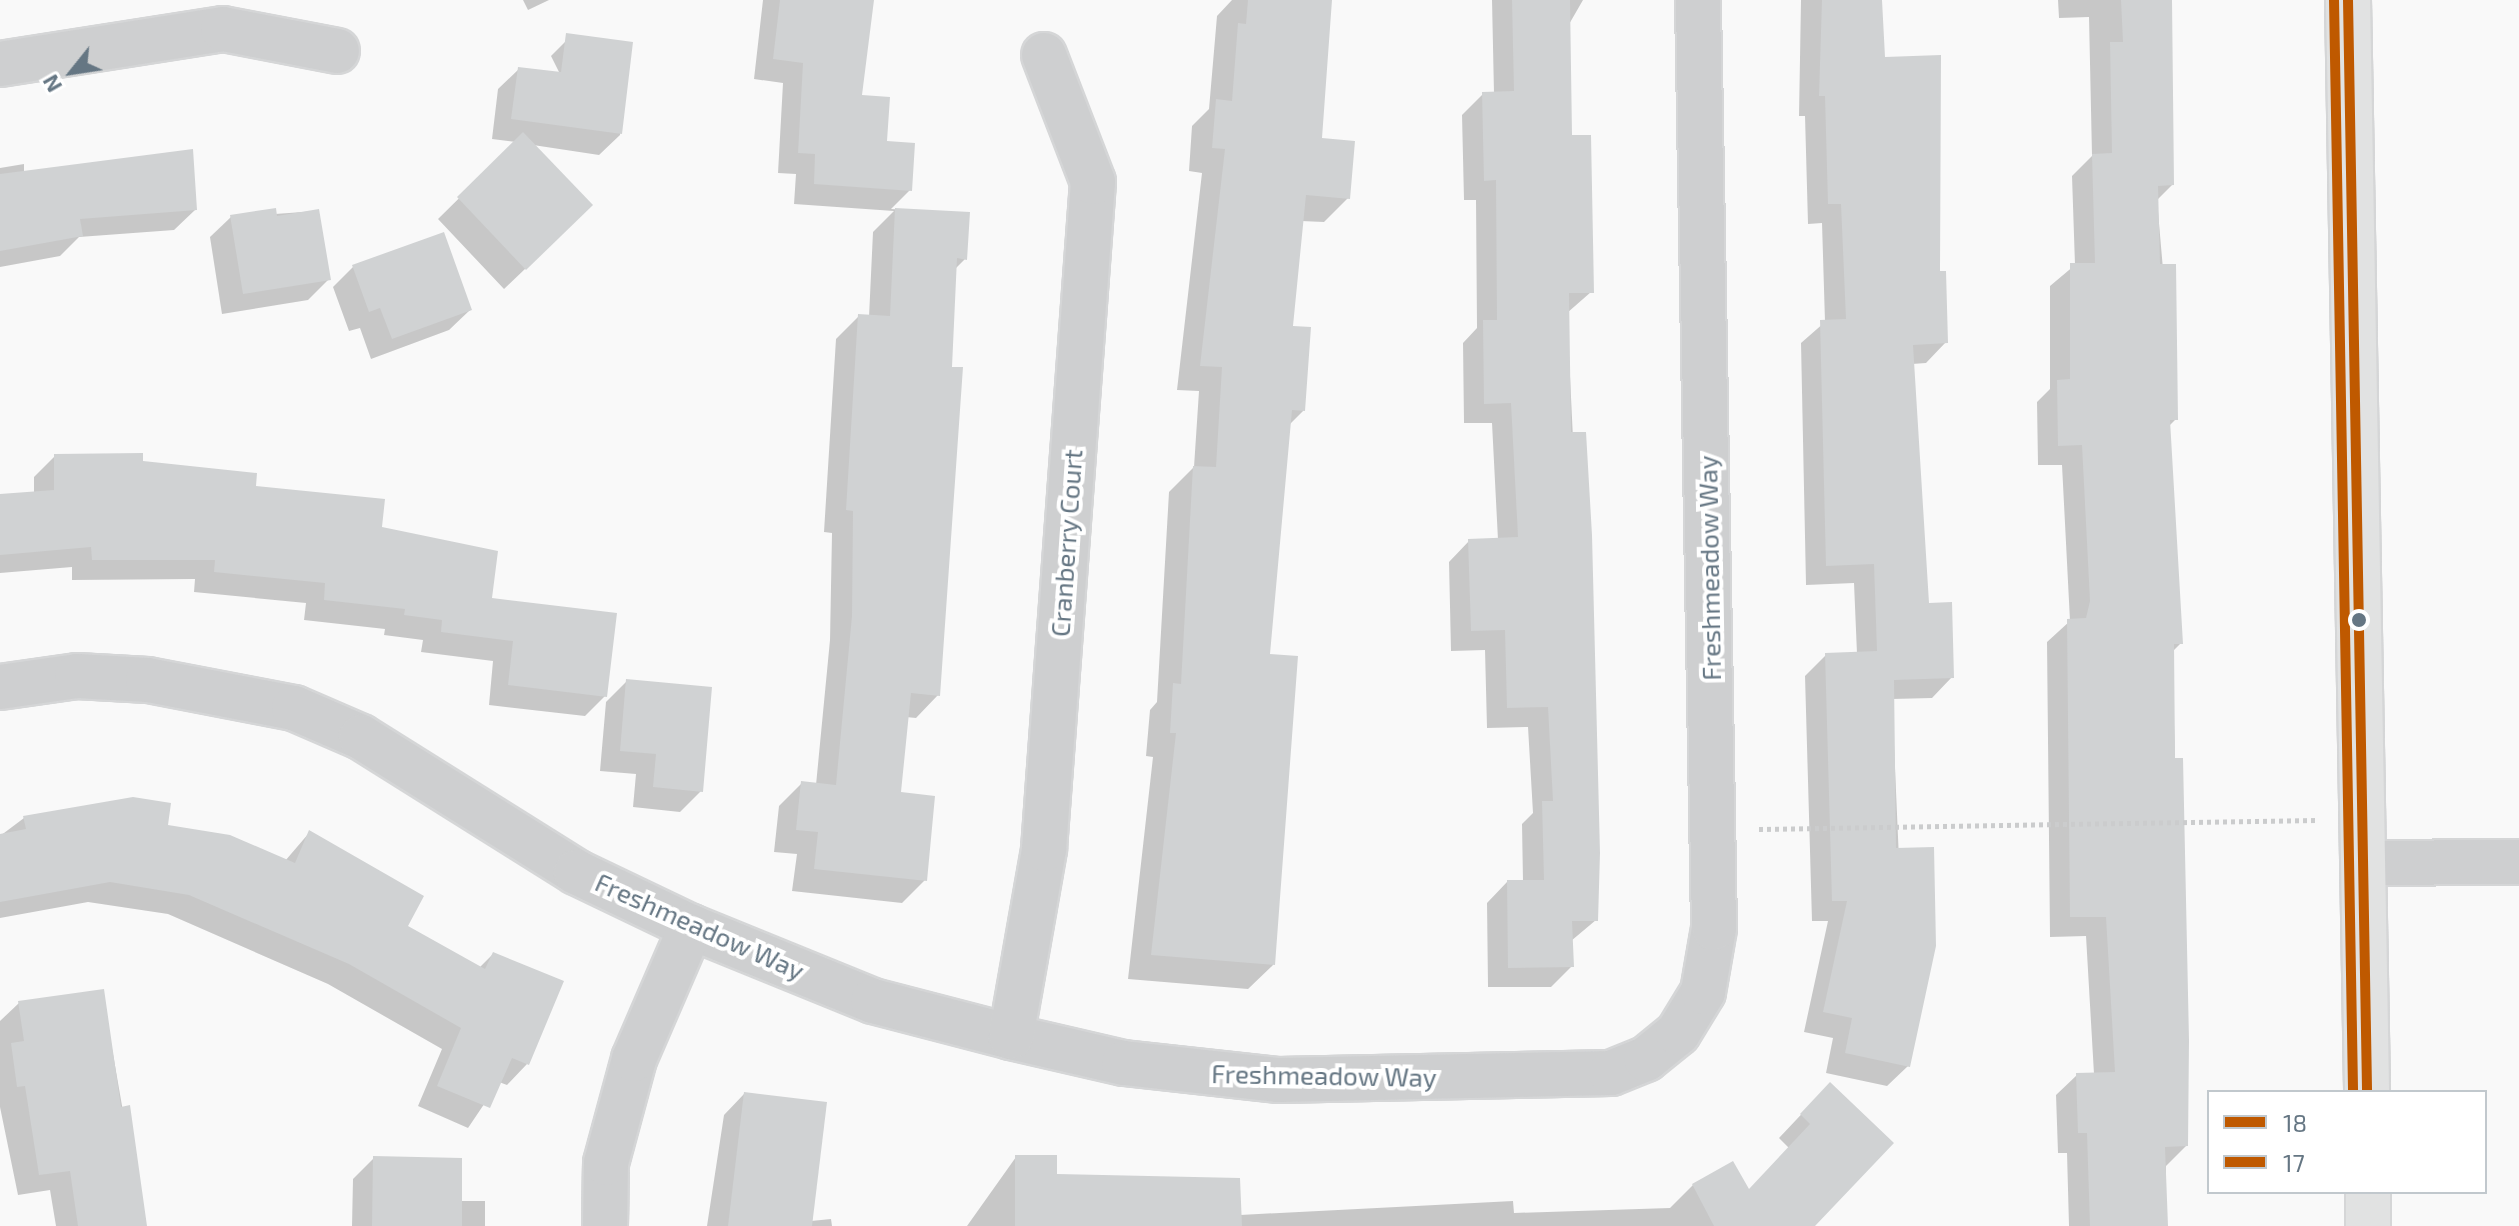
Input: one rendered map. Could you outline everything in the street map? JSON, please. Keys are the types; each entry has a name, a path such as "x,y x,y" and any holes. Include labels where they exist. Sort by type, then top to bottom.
{"street":[{"name":"Freshmeadow Way","path":"0,687 77,676 148,680 294,708 361,737 576,872 691,927 873,1001 1124,1063 1266,1079 1611,1073 1646,1059 1678,1033 1703,992 1714,928 1698,0"},
{"path":"2348,0 2367,1090"},
{"path":"0,64 223,29 337,51"},
{"name":"Cranberry Court","path":"1011,1037 1044,849 1093,182 1044,55"},
{"path":"2364,863 2519,862"},
{"path":"605,1226 606,1163 634,1059 691,927"},
{"path":"2368,1194 2368,1226"}],"path":[{"path":"1714,830 2362,819"}],"building":[{"path":"780,0 874,0 862,95 890,97 887,141 915,143 912,191 814,184 815,154 798,153 803,63 773,59"},
{"path":"1248,0 1332,0 1322,138 1355,141 1350,199 1306,195 1293,326 1311,327 1305,411 1292,410 1270,654 1298,656 1275,965 1151,955 1176,733 1170,733 1173,683 1181,684 1193,466 1216,467 1222,367 1200,366 1225,149 1212,148 1216,99 1232,101 1238,23 1246,24"},
{"path":"1512,0 1570,0 1572,135 1591,135 1594,293 1569,293 1571,432 1586,432 1592,535 1600,853 1598,921 1572,921 1574,967 1508,968 1507,880 1544,880 1542,801 1553,801 1548,707 1507,708 1505,630 1471,631 1468,539 1518,537 1511,403 1484,404 1483,320 1497,320 1496,180 1484,181 1482,92 1514,91"},
{"path":"1822,0 1882,0 1885,57 1941,55 1940,271 1946,271 1948,343 1913,345 1929,603 1952,602 1954,678 1894,680 1896,848 1934,847 1936,946 1910,1067 1845,1053 1852,1018 1823,1012 1847,901 1832,901 1825,653 1877,651 1874,564 1826,566 1820,320 1846,319 1841,204 1828,204 1825,96 1819,96"},
{"path":"2121,0 2172,0 2174,185 2158,186 2160,264 2176,264 2178,420 2170,420 2183,644 2174,644 2175,758 2183,758 2189,1040 2188,1146 2165,1147 2168,1226 2090,1226 2087,1133 2078,1133 2076,1073 2115,1072 2106,917 2070,917 2067,619 2086,618 2090,601 2082,445 2058,446 2057,380 2070,379 2070,263 2095,263 2092,154 2112,153 2110,42 2123,42"},
{"path":"566,33 633,42 622,134 511,119 518,67 561,72"},
{"path":"523,132 593,205 526,270 457,197"},
{"path":"193,149 197,210 80,219 83,236 0,251 0,174"},
{"path":"276,208 277,216 319,209 331,280 243,294 230,215"},
{"path":"895,208 970,212 967,260 957,258 952,367 963,367 940,696 911,693 901,792 935,796 927,881 814,869 818,832 796,830 801,781 836,785 852,616 853,511 846,510 858,314 890,316"},
{"path":"444,232 472,310 392,339 380,308 369,312 352,265"},
{"path":"143,453 143,461 257,473 256,486 385,499 382,527 498,551 492,598 617,613 607,697 508,685 513,641 441,632 442,620 404,615 405,609 324,600 325,583 214,572 215,560 92,560 91,547 0,555 0,494 54,490 54,454"},
{"path":"626,679 712,687 703,792 653,787 656,754 620,751"},
{"path":"133,797 171,803 168,825 230,835 295,863 309,830 424,896 408,926 485,969 493,952 564,981 529,1065 512,1058 490,1108 437,1086 461,1028 349,964 189,895 110,882 0,902 0,834 26,829 23,816"},
{"path":"104,989 121,1107 130,1105 147,1226 78,1226 70,1171 39,1175 25,1086 17,1087 11,1043 24,1041 18,1001"},
{"path":"1830,1082 1894,1143 1815,1226 1714,1226 1692,1184 1733,1161 1749,1189 1810,1124 1800,1114"},
{"path":"744,1092 827,1102 812,1226 728,1226"},
{"path":"1015,1155 1057,1155 1057,1174 1240,1178 1242,1226 1015,1226"},
{"path":"373,1156 462,1158 462,1226 372,1226"}],"transit line":[{"name":"17","path":"2334,0 2353,1090"},
{"name":"18","path":"2348,0 2367,1090"}]}
